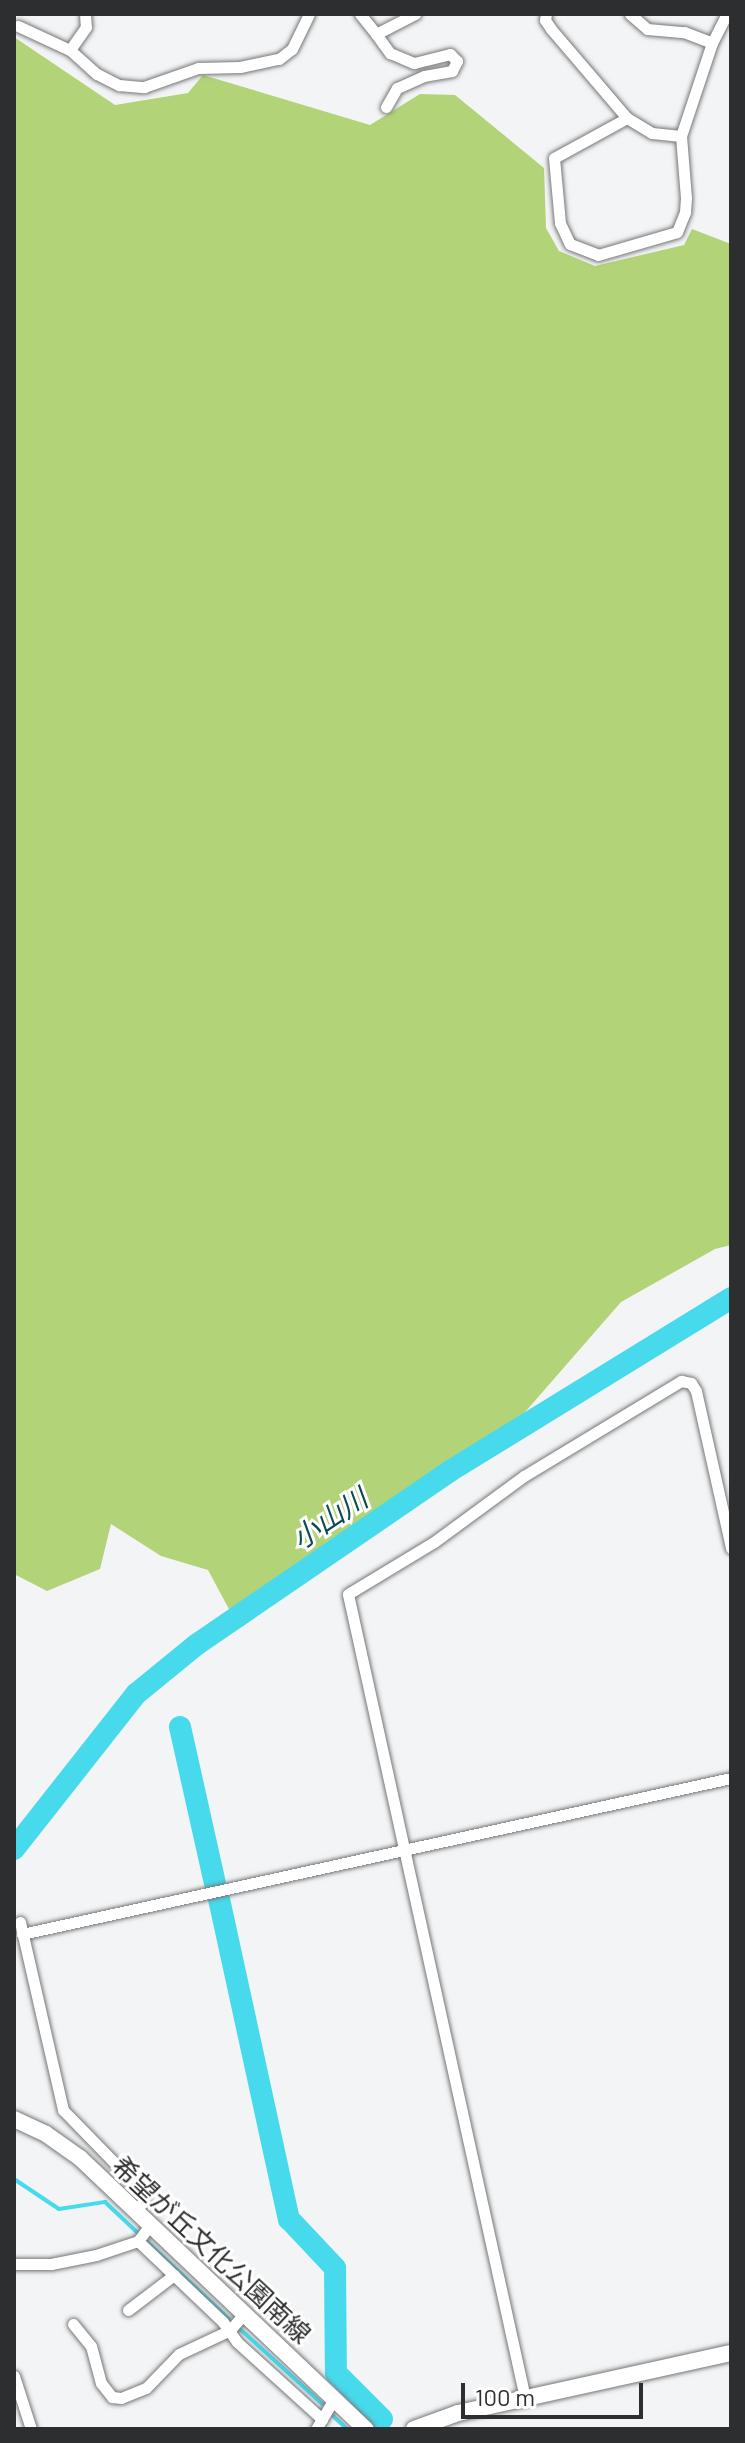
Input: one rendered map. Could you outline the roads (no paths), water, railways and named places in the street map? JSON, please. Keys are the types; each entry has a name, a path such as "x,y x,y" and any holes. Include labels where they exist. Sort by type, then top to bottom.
{"main road":[{"name":"希望が丘文化公園南線","path":"14,2119 46,2134 80,2158 366,2429"},
{"path":"414,2429 458,2413 731,2353"}],"street":[{"path":"70,50 86,27 85,14"},
{"path":"18,26 70,50 97,74 119,85 144,87 198,68 240,67 279,59 292,49 309,14"},
{"path":"360,14 390,53 414,63 450,54 457,61 452,71 424,76 397,88 386,107"},
{"path":"376,34 415,14"},
{"path":"546,14 545,20 551,29 627,118 652,133 681,136"},
{"path":"630,14 647,29 684,32 712,43"},
{"path":"627,118 554,158 560,223 570,244 598,255 677,232 686,198 681,136 712,43 727,14"},
{"path":"525,2398 348,1594 434,1542 524,1476 681,1381 691,1383 696,1391 731,1548"},
{"path":"136,2210 144,2201 143,2192 63,2110 21,1928 404,1850 731,1778"},
{"path":"14,2264 76,2260 138,2241 151,2224"},
{"path":"138,2241 230,2330 319,2424 335,2397"},
{"path":"128,2310 174,2275"},
{"path":"73,2324 91,2346 101,2383 112,2397 121,2398 146,2388 179,2354 230,2330 245,2313"},
{"path":"14,2376 31,2429"}],"waterway":[{"name":"小山川","path":"14,1849 136,1694 196,1645 450,1471 731,1298"},
{"path":"180,1727 215,1883"},
{"path":"219,1899 289,2219 335,2268 336,2373 382,2419"},
{"path":"14,2179 59,2209 105,2202 229,2319"},
{"path":"240,2329 322,2404"},
{"path":"332,2415 347,2429"}]}
